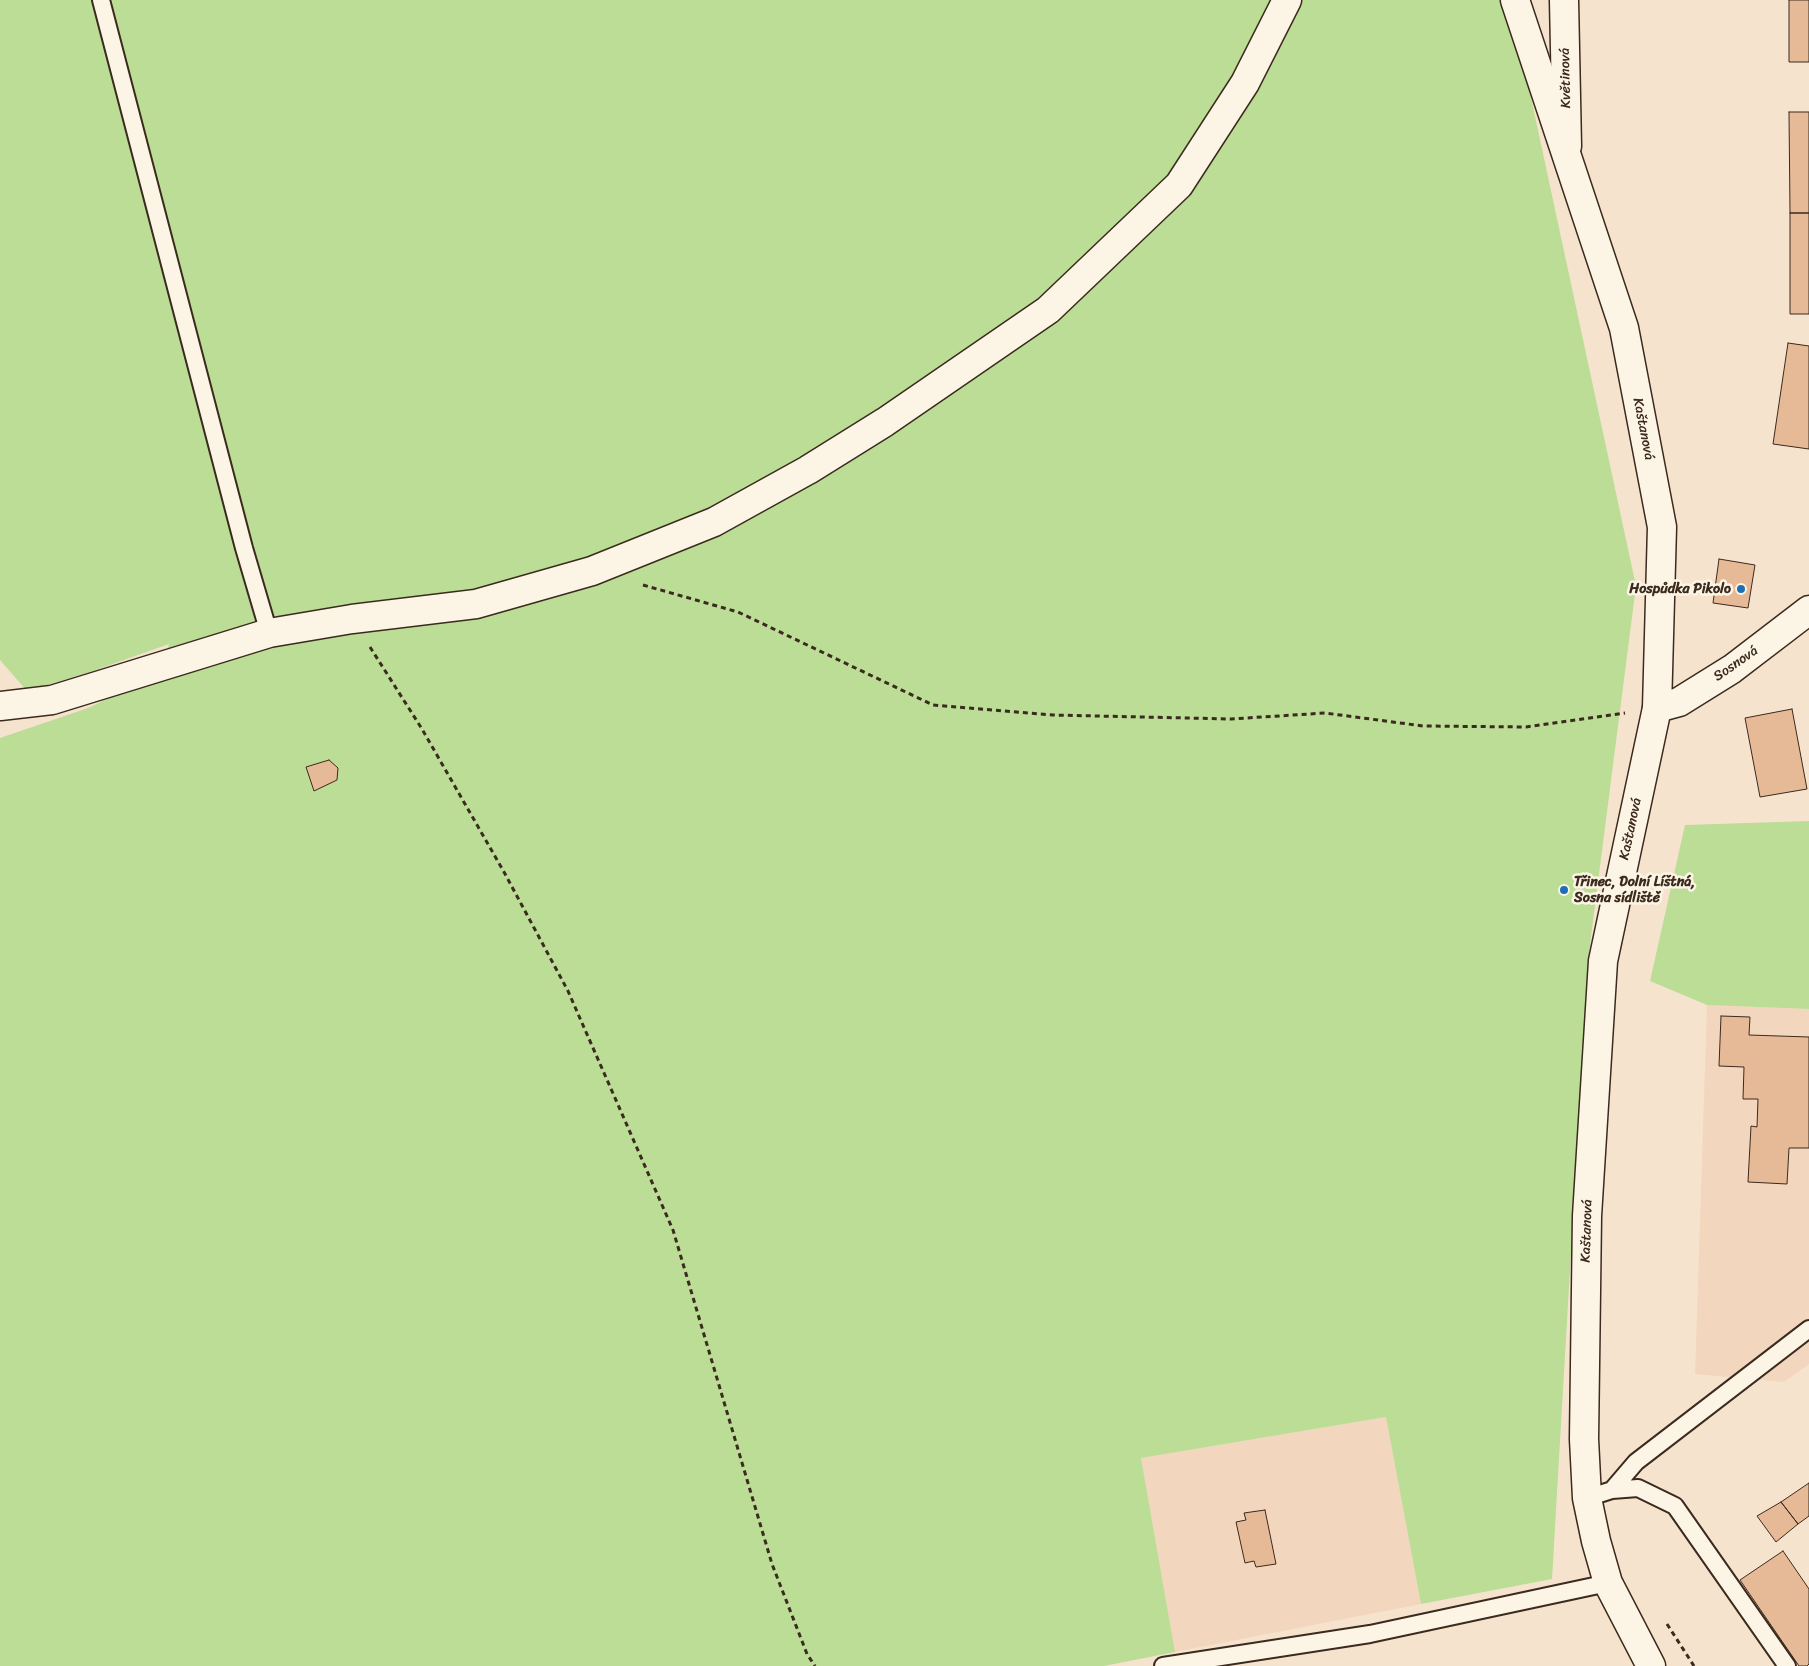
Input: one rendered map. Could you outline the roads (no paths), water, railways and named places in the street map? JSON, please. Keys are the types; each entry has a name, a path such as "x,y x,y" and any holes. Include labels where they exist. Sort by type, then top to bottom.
{"street":[{"path":"0,706 52,700 269,633 352,619 476,604 592,571 714,522 808,470 885,422 1048,310 1179,185 1245,82 1287,0"},
{"name":"Kaštanová","path":"1515,0 1624,328 1662,527 1657,708 1603,961 1587,1216 1584,1439 1599,1494 1596,1541 1608,1583 1651,1666"},
{"name":"Květinová","path":"1564,0 1567,155"},
{"name":"Sosnová","path":"1657,708 1679,702 1732,669 1808,613"}],"lane":[{"path":"101,0 244,548 269,633"},
{"path":"1599,1494 1636,1462 1809,1329"},
{"path":"1599,1494 1638,1488 1675,1506 1787,1666"},
{"path":"1163,1666 1370,1634 1608,1583"}],"place":[{"name":"Hospůdka Pikolo","path":"1741,589"},
{"name":"Třinec, Dolní Líštná, Sosna sídliště","path":"1564,890"}]}
